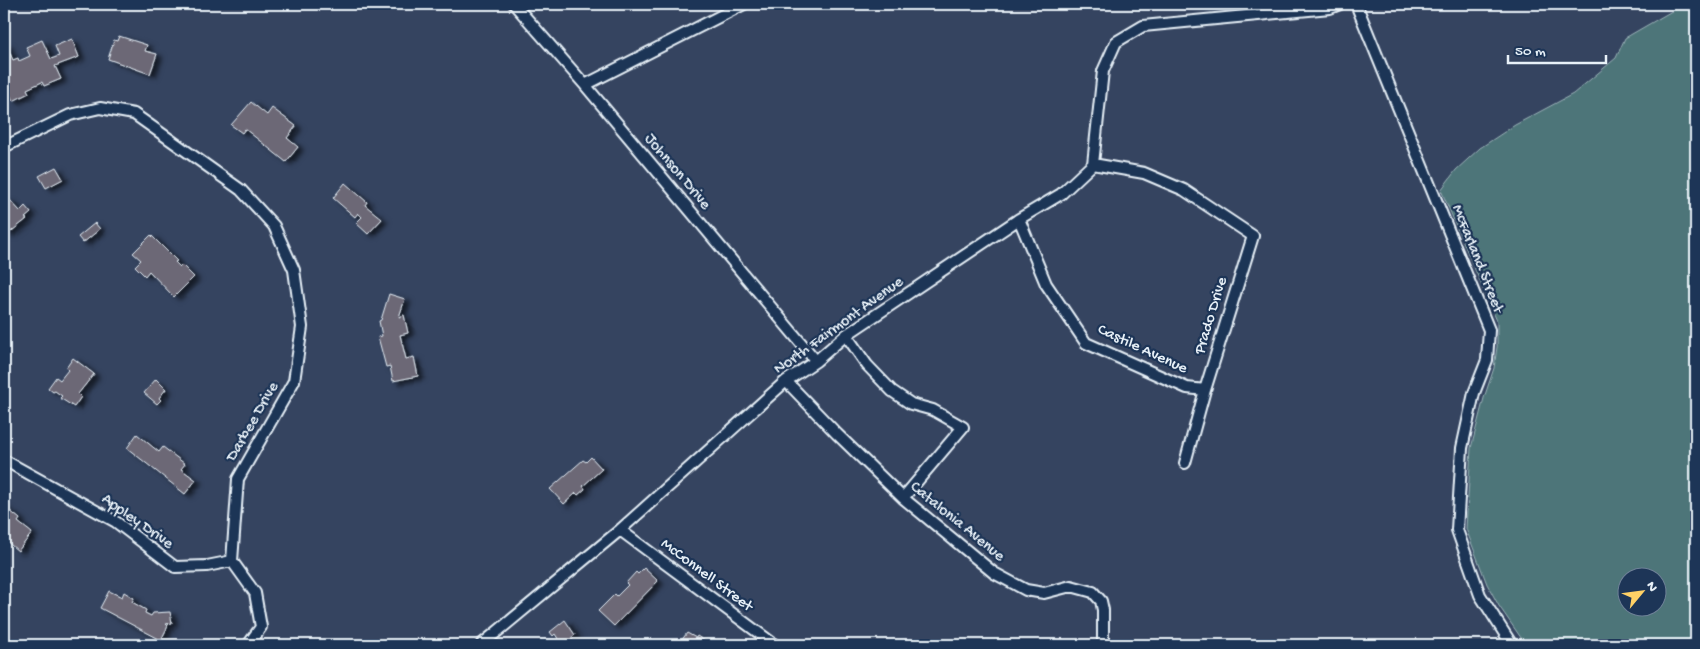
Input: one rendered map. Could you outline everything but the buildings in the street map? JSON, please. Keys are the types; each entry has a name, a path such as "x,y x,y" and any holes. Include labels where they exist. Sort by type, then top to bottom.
{"street":[{"name":"Johnson Drive","path":"514,4 585,85 816,360"},
{"path":"585,85 744,4"},
{"path":"1093,164 1103,71 1116,42 1143,26 1330,8 1340,4"},
{"name":"McFarland Street","path":"1356,4 1490,330 1487,360 1474,394 1462,448 1457,530 1480,595 1512,645"},
{"name":"Darbee Drive","path":"4,147 70,115 100,108 134,114 241,190 274,226 294,270 302,327 294,381 238,479 232,561"},
{"name":"North Fairmont Avenue","path":"480,645 620,530 786,381 816,360 846,335 1019,219 1061,194 1093,164"},
{"name":"Prado Drive","path":"1093,164 1144,173 1184,190 1253,236 1204,390 1185,463"},
{"name":"Castile Avenue","path":"1019,219 1046,284 1086,343 1187,388 1204,390"},
{"path":"846,335 867,365 892,391 911,404 933,410 963,427 903,498"},
{"name":"Catalonia Avenue","path":"786,381 903,498 994,573 1026,590 1044,593 1071,586 1093,592 1101,601 1103,610 1103,645"},
{"name":"Appley Drive","path":"4,460 116,522 175,567 207,566 232,561"},
{"name":"McConnell Street","path":"620,530 774,645"},
{"path":"232,561 255,593 261,628 248,645"}],"green space":[{"path":"1684,4 1696,4 1696,645 1526,645 1499,606 1487,584 1466,529 1471,448 1494,368 1497,347 1497,321 1441,190 1456,170 1480,148 1515,125 1573,94 1616,58 1625,38"}]}
